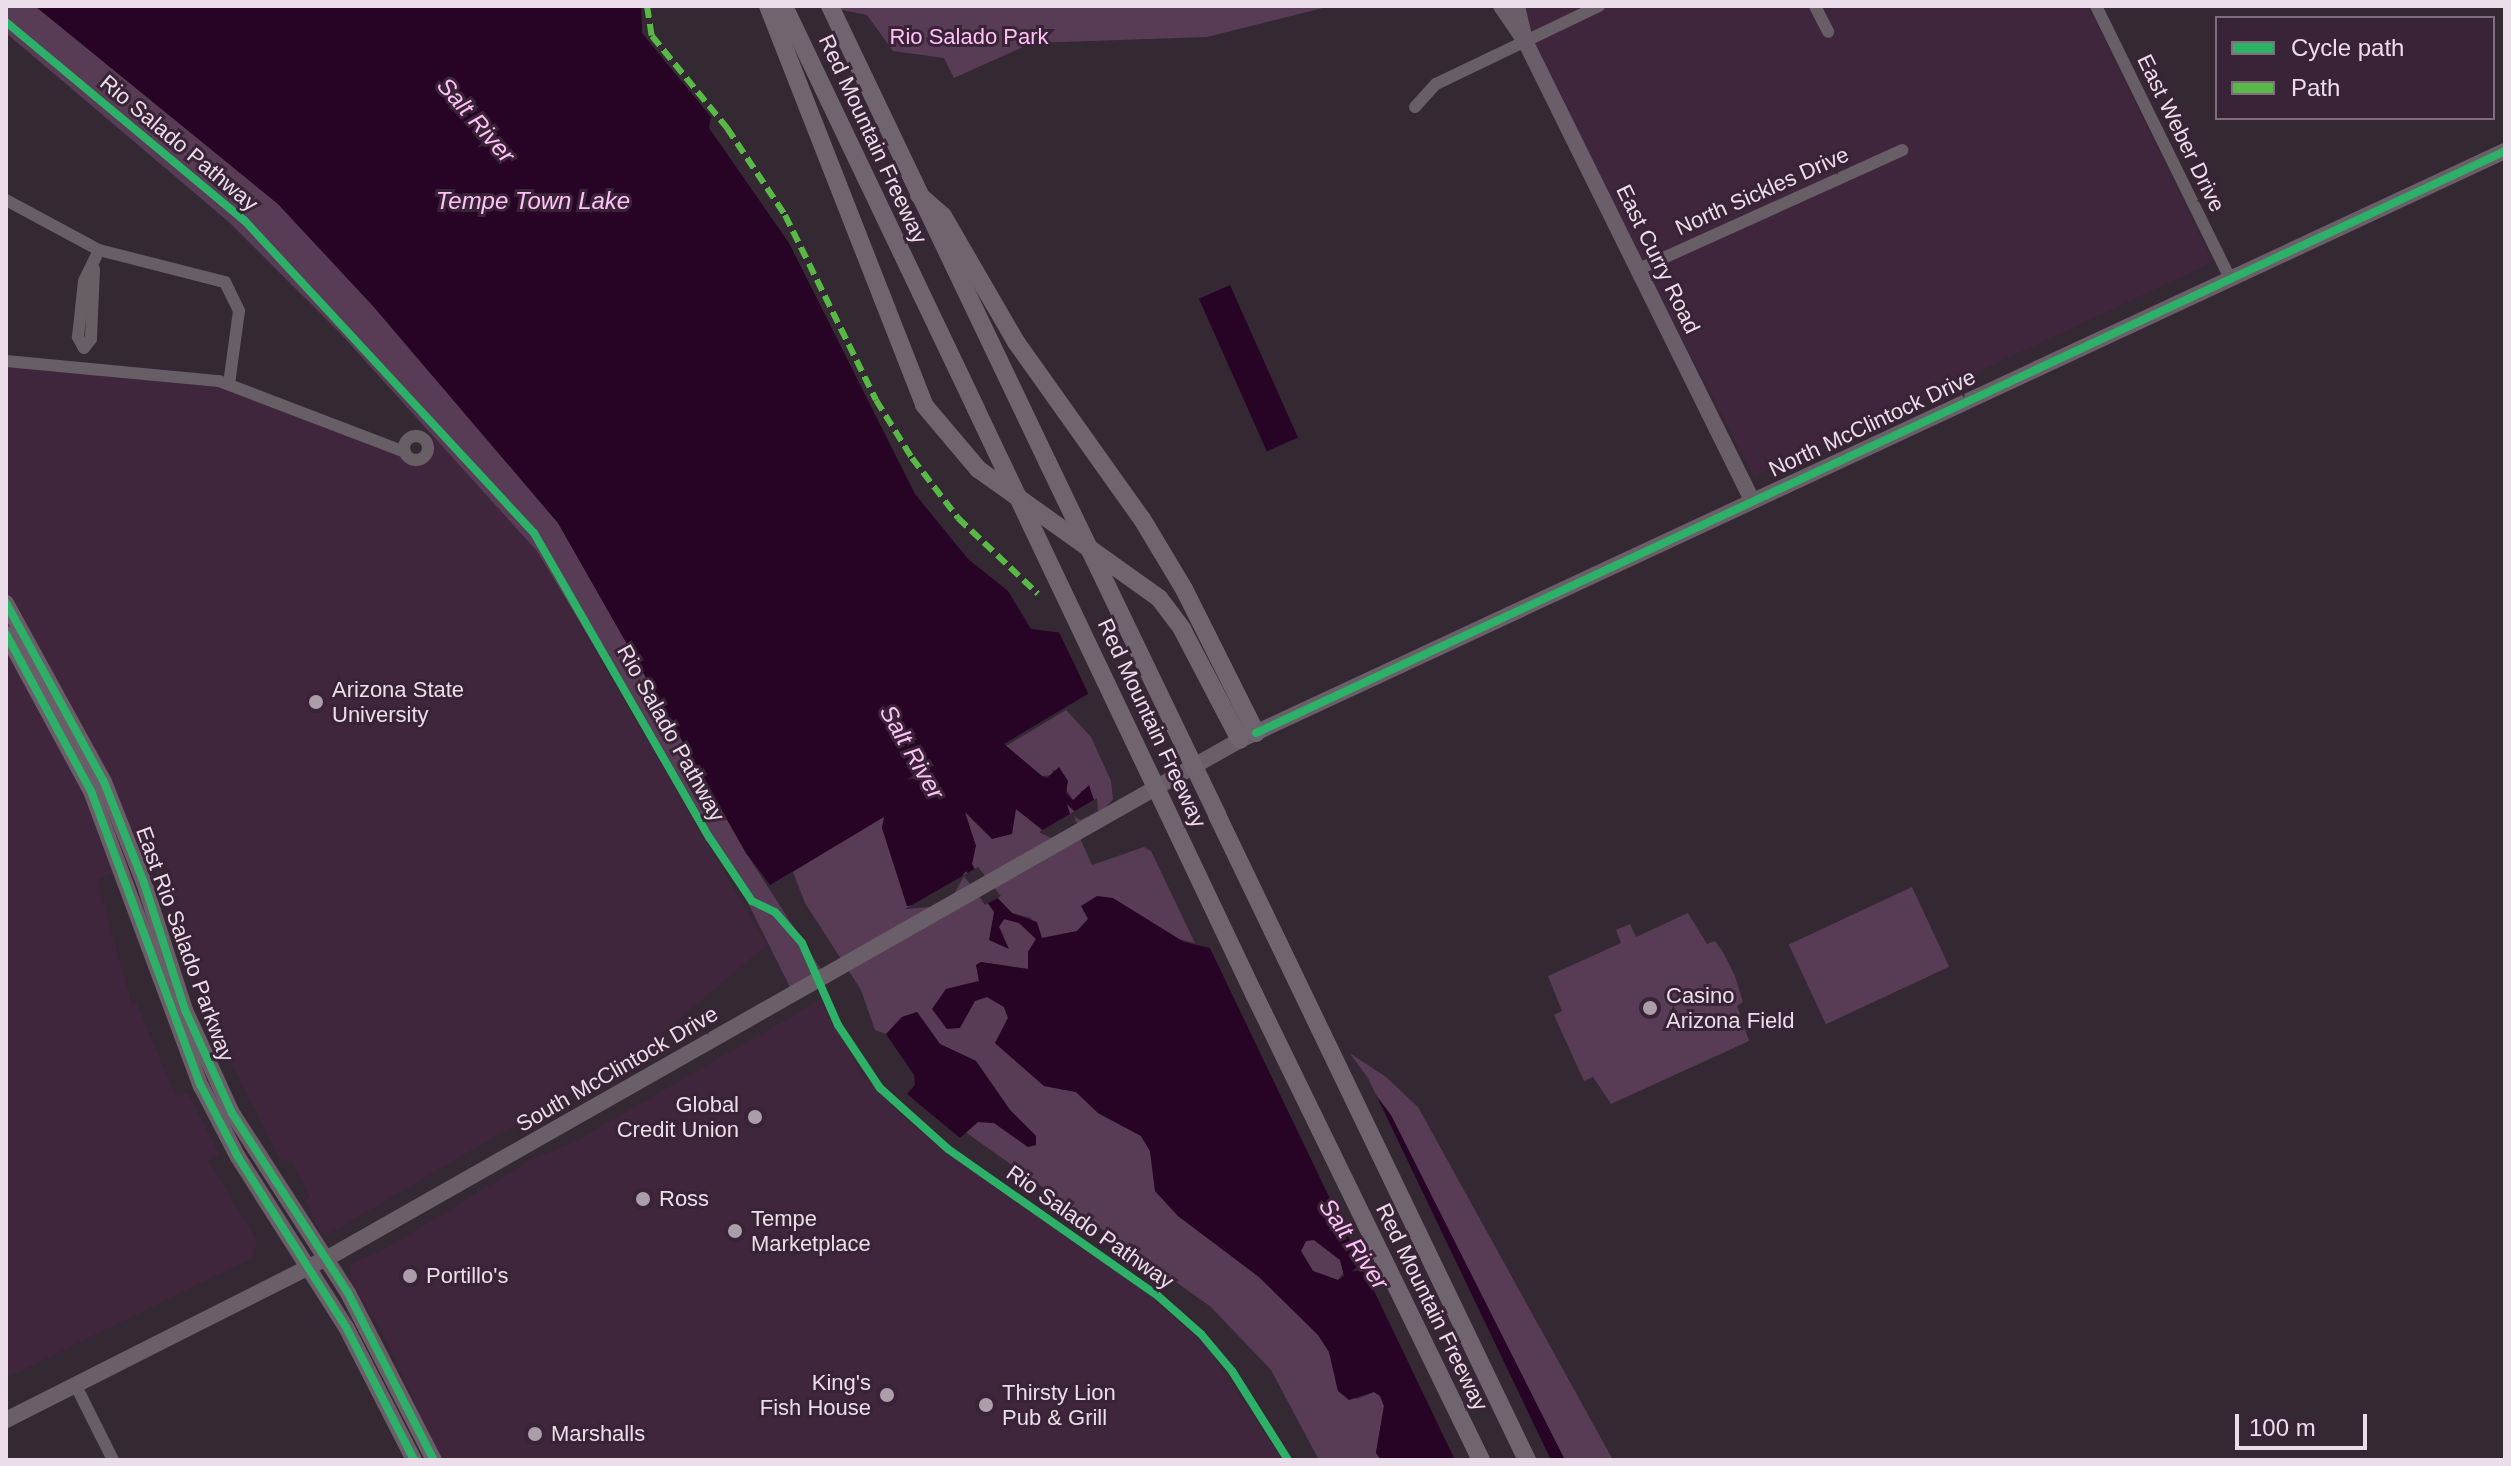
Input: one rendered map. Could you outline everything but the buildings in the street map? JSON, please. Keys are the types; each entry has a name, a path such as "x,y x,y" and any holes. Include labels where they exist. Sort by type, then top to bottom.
{"highway":[{"name":"Red Mountain Freeway","path":"830,6 1527,1460"},
{"name":"Red Mountain Freeway","path":"777,12 976,409 1481,1460"},
{"path":"777,12 924,405 978,469 1159,598 1182,629 1248,736"},
{"path":"919,195 943,216 1016,342 1142,519 1184,589 1248,736"}],"main road":[{"name":"East Curry Road","path":"1501,6 1525,41 1751,498"},
{"name":"East Curry Road","path":"1517,6 1525,41"},
{"name":"North McClintock Drive","path":"1248,736 1751,498 2505,151"},
{"name":"East Rio Salado Parkway","path":"6,603 104,782 207,1061 253,1150 326,1258 434,1460"},
{"name":"East Rio Salado Parkway","path":"6,634 91,791 201,1086 238,1157 346,1327 414,1460"},
{"name":"South McClintock Drive","path":"6,1420 326,1258 1248,736"}],"street":[{"path":"1415,107 1436,84 1599,6"},
{"path":"1815,6 1828,32"},
{"name":"East Weber Drive","path":"2096,6 2230,278"},
{"name":"North Sickles Drive","path":"1639,269 1902,150"},
{"path":"6,200 99,250 228,285 239,311 229,384"},
{"path":"82,367 84,348 91,339 94,269 99,250"},
{"path":"6,361 229,384 405,452"},
{"path":"76,1386 113,1460"}],"shaded area":[{"path":"1510,6 2088,6 2213,262 1754,477"},
{"name":"Arizona State University","path":"6,361 219,381 414,460 425,456 425,441 432,435 537,551 767,945 641,1051 327,1235 320,1231 305,1200 310,1197 292,1161 280,1159 222,1044 149,856 97,880 132,1004 136,1002 176,1097 188,1093 219,1154 208,1160 257,1242 252,1258 6,1378"},
{"name":"Tempe Marketplace","path":"820,1000 862,1073 904,1118 1144,1291 1207,1347 1283,1460 440,1460 390,1348 349,1276 351,1264 385,1249 533,1159 574,1142"}],"green space":[{"path":"6,6 35,6 278,204 373,306 558,523 746,853 822,971 791,989 748,903 537,551 339,332 230,223 6,33"},
{"name":"Rio Salado Park","path":"823,6 1331,6 1207,37 1032,43 954,78 944,58 893,51 867,15"},
{"path":"1066,710 1091,737 1111,781 1113,799 1079,836 1092,865 1144,847 1151,851 1195,943 1089,918 1077,931 1042,938 1031,918 1012,913 981,881 972,864 965,812 992,839 1001,834 1016,809 1048,835 1067,804 1073,811 1095,802 1081,790 1080,798 1073,800 1053,769 1052,775 1042,776 1006,746"},
{"path":"885,816 882,828 907,906 930,903 950,893 966,871 994,912 994,921 1008,941 999,927 1004,919 1019,923 1036,939 1028,952 1028,969 981,962 976,965 979,981 946,989 933,1009 947,1029 975,1000 987,997 1004,1007 1008,1018 995,1043 1044,1086 1076,1092 1098,1113 1141,1136 1150,1151 1155,1191 1178,1216 1259,1277 1318,1335 1329,1352 1338,1391 1357,1399 1374,1392 1380,1396 1384,1406 1376,1452 1381,1460 1319,1460 1271,1370 1211,1307 964,1131 978,1122 994,1123 1028,1147 1036,1136 1010,1110 976,1061 940,1044 917,1012 902,1017 886,1034 875,1030 861,990 805,903 793,872"},
{"path":"1912,887 1949,967 1826,1024 1789,944"},
{"name":"Casino Arizona Field","path":"1688,913 1707,944 1715,941 1735,976 1743,1002 1737,1006 1749,1041 1611,1104 1593,1077 1584,1081 1554,1015 1562,1011 1548,976 1621,943 1616,930 1630,924 1636,937"},
{"path":"1339,1046 1386,1077 1418,1107 1613,1460 1565,1460"},
{"path":"1314,1240 1340,1260 1345,1270 1338,1280 1313,1271 1301,1251 1306,1241"}],"water":[{"name":"Tempe Town Lake","path":"35,6 641,6 642,33 711,117 709,128 789,243 915,494 968,559 1008,591 1031,629 1063,633 1091,692 1004,744 1042,776 1047,778 1059,767 1068,781 1066,793 1073,800 1089,785 1095,803 1080,816 1067,804 1073,824 1049,835 1016,809 1012,834 992,839 965,812 976,846 972,864 981,881 1012,913 1037,922 1042,938 1077,931 1088,919 1081,906 1097,896 1113,898 1184,942 1252,958 1339,1046 1391,1115 1565,1460 1381,1460 1376,1453 1384,1406 1380,1396 1374,1392 1349,1400 1338,1391 1329,1352 1318,1335 1259,1277 1178,1216 1155,1191 1150,1151 1141,1136 1098,1113 1076,1092 1044,1086 995,1043 1008,1018 1004,1007 987,997 975,1001 960,1028 947,1029 932,1009 946,989 979,981 976,965 981,962 1028,969 1028,952 1036,939 1019,923 1004,919 999,927 1009,949 989,940 994,912 966,871 950,893 930,903 907,906 882,828 884,817 770,885 746,853 558,523 373,306 278,204","holes":["1314,1240 1340,1260 1344,1276 1338,1280 1313,1271 1301,1251 1306,1241"]},
{"path":"1230,285 1298,438 1267,451 1199,299"},
{"path":"917,1012 940,1044 976,1061 1010,1110 1036,1136 1036,1145 1028,1147 994,1123 978,1122 960,1138 907,1094 915,1085 914,1075 886,1034 902,1017"}],"pier":[{"path":"1057,628 1066,631 1095,690 1090,697"},
{"path":"1097,798 1098,811 1080,820 1074,816 1077,824 1057,841 1039,832"},
{"path":"978,867 1001,896 985,905 964,876 954,894 931,907 905,909"},
{"path":"1207,942 1254,955 1342,1043 1368,1078 1551,1460 1455,1460"}],"marked path":[{"path":"647,6 652,36 727,128 785,215 876,400 912,458 958,518 1038,594"}],"cycle path":[{"name":"Rio Salado Pathway","path":"6,22 244,220 534,533 709,837 752,901 775,912 802,943 838,1025 880,1088 948,1149 1158,1296 1201,1334 1232,1371 1288,1460"},
{"path":"1256,733 2505,151"},
{"path":"6,603 104,782 144,883 185,1010 232,1113 348,1293 434,1460"},
{"path":"6,634 91,791 201,1086 238,1157 346,1327 414,1460"}],"place":[{"name":"Arizona State University","path":"316,702"},
{"name":"Casino Arizona Field","path":"1650,1008"},
{"name":"Global Credit Union","path":"755,1117"},
{"name":"Ross","path":"643,1199"},
{"name":"Tempe Marketplace","path":"735,1231"},
{"name":"Portillo's","path":"410,1276"},
{"name":"King's Fish House","path":"887,1395"},
{"name":"Thirsty Lion Pub & Grill","path":"986,1405"},
{"name":"Marshalls","path":"535,1434"}],"water label":[{"name":"Salt River","path":"476,120"},
{"name":"Salt River","path":"912,752"},
{"name":"Salt River","path":"1354,1244"}]}
